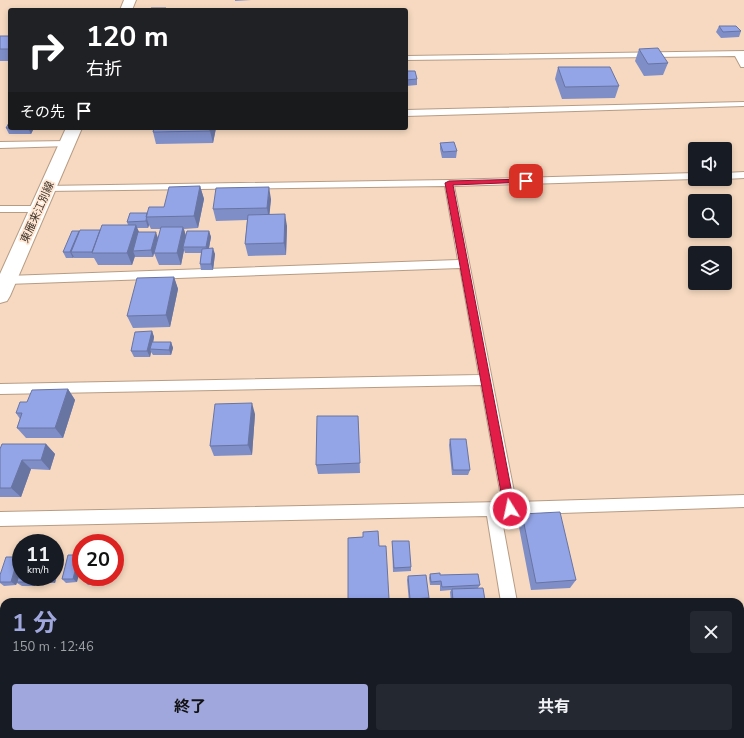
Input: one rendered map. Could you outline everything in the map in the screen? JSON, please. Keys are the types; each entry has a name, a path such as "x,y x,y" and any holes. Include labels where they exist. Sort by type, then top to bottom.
{"main road":[{"name":"東雁来江別線","path":"4,288 70,136"}],"lane":[{"path":"408,58 741,53 744,65"},
{"path":"408,113 744,104"},
{"path":"0,145 70,136"},
{"path":"732,176 744,175"},
{"path":"47,188 449,183 688,176"},
{"path":"449,183 510,509"},
{"path":"0,209 38,209"},
{"path":"4,288 464,264"},
{"path":"0,389 486,380"},
{"path":"0,519 510,509 744,501"},
{"path":"493,509 509,598"}],"building":[{"path":"719,26 736,26 741,31 723,32"},
{"path":"0,36 8,36 8,49 0,49"},
{"path":"658,48 668,63 648,64 639,49"},
{"path":"558,67 610,67 619,86 565,87"},
{"path":"408,71 415,71 417,79 408,80"},
{"path":"154,130 210,130 210,131 153,132"},
{"path":"454,142 457,151 443,152 440,143"},
{"path":"200,186 194,216 146,217 149,207 164,207 169,187"},
{"path":"269,187 267,208 213,209 216,188"},
{"path":"130,213 147,213 146,221 127,222"},
{"path":"285,214 284,243 245,244 248,215"},
{"path":"102,225 136,225 127,253 92,253"},
{"path":"161,227 183,227 177,253 154,253"},
{"path":"80,230 100,230 92,252 71,252"},
{"path":"72,231 79,231 70,252 63,252"},
{"path":"187,231 209,231 206,247 183,247"},
{"path":"138,232 156,232 151,250 133,251"},
{"path":"213,248 211,264 200,264 202,249"},
{"path":"174,277 166,315 127,316 137,278"},
{"path":"152,331 147,351 131,351 135,332"},
{"path":"152,342 171,342 169,350 150,349"},
{"path":"68,389 55,428 17,428 22,413 16,413 20,402 27,402 32,390"},
{"path":"252,403 248,445 210,446 215,404"},
{"path":"317,416 358,416 360,463 316,465"},
{"path":"450,439 466,439 470,470 453,470"},
{"path":"2,444 46,444 41,460 22,460 11,488 0,488 0,449"},
{"path":"560,512 576,580 536,583 522,514"},
{"path":"378,531 379,546 386,546 389,598 348,598 348,538 363,537 363,532"},
{"path":"392,541 409,541 411,567 394,568"},
{"path":"68,555 72,555 72,579 64,579 64,571"},
{"path":"6,557 12,557 11,582 0,582 0,575"},
{"path":"440,573 440,575 478,574 480,585 442,587 441,581 431,582 430,574"},
{"path":"426,575 429,598 410,598 408,576"},
{"path":"483,588 485,598 453,598 452,589"}],"route":[{"path":"510,509 449,183 526,181"}]}
